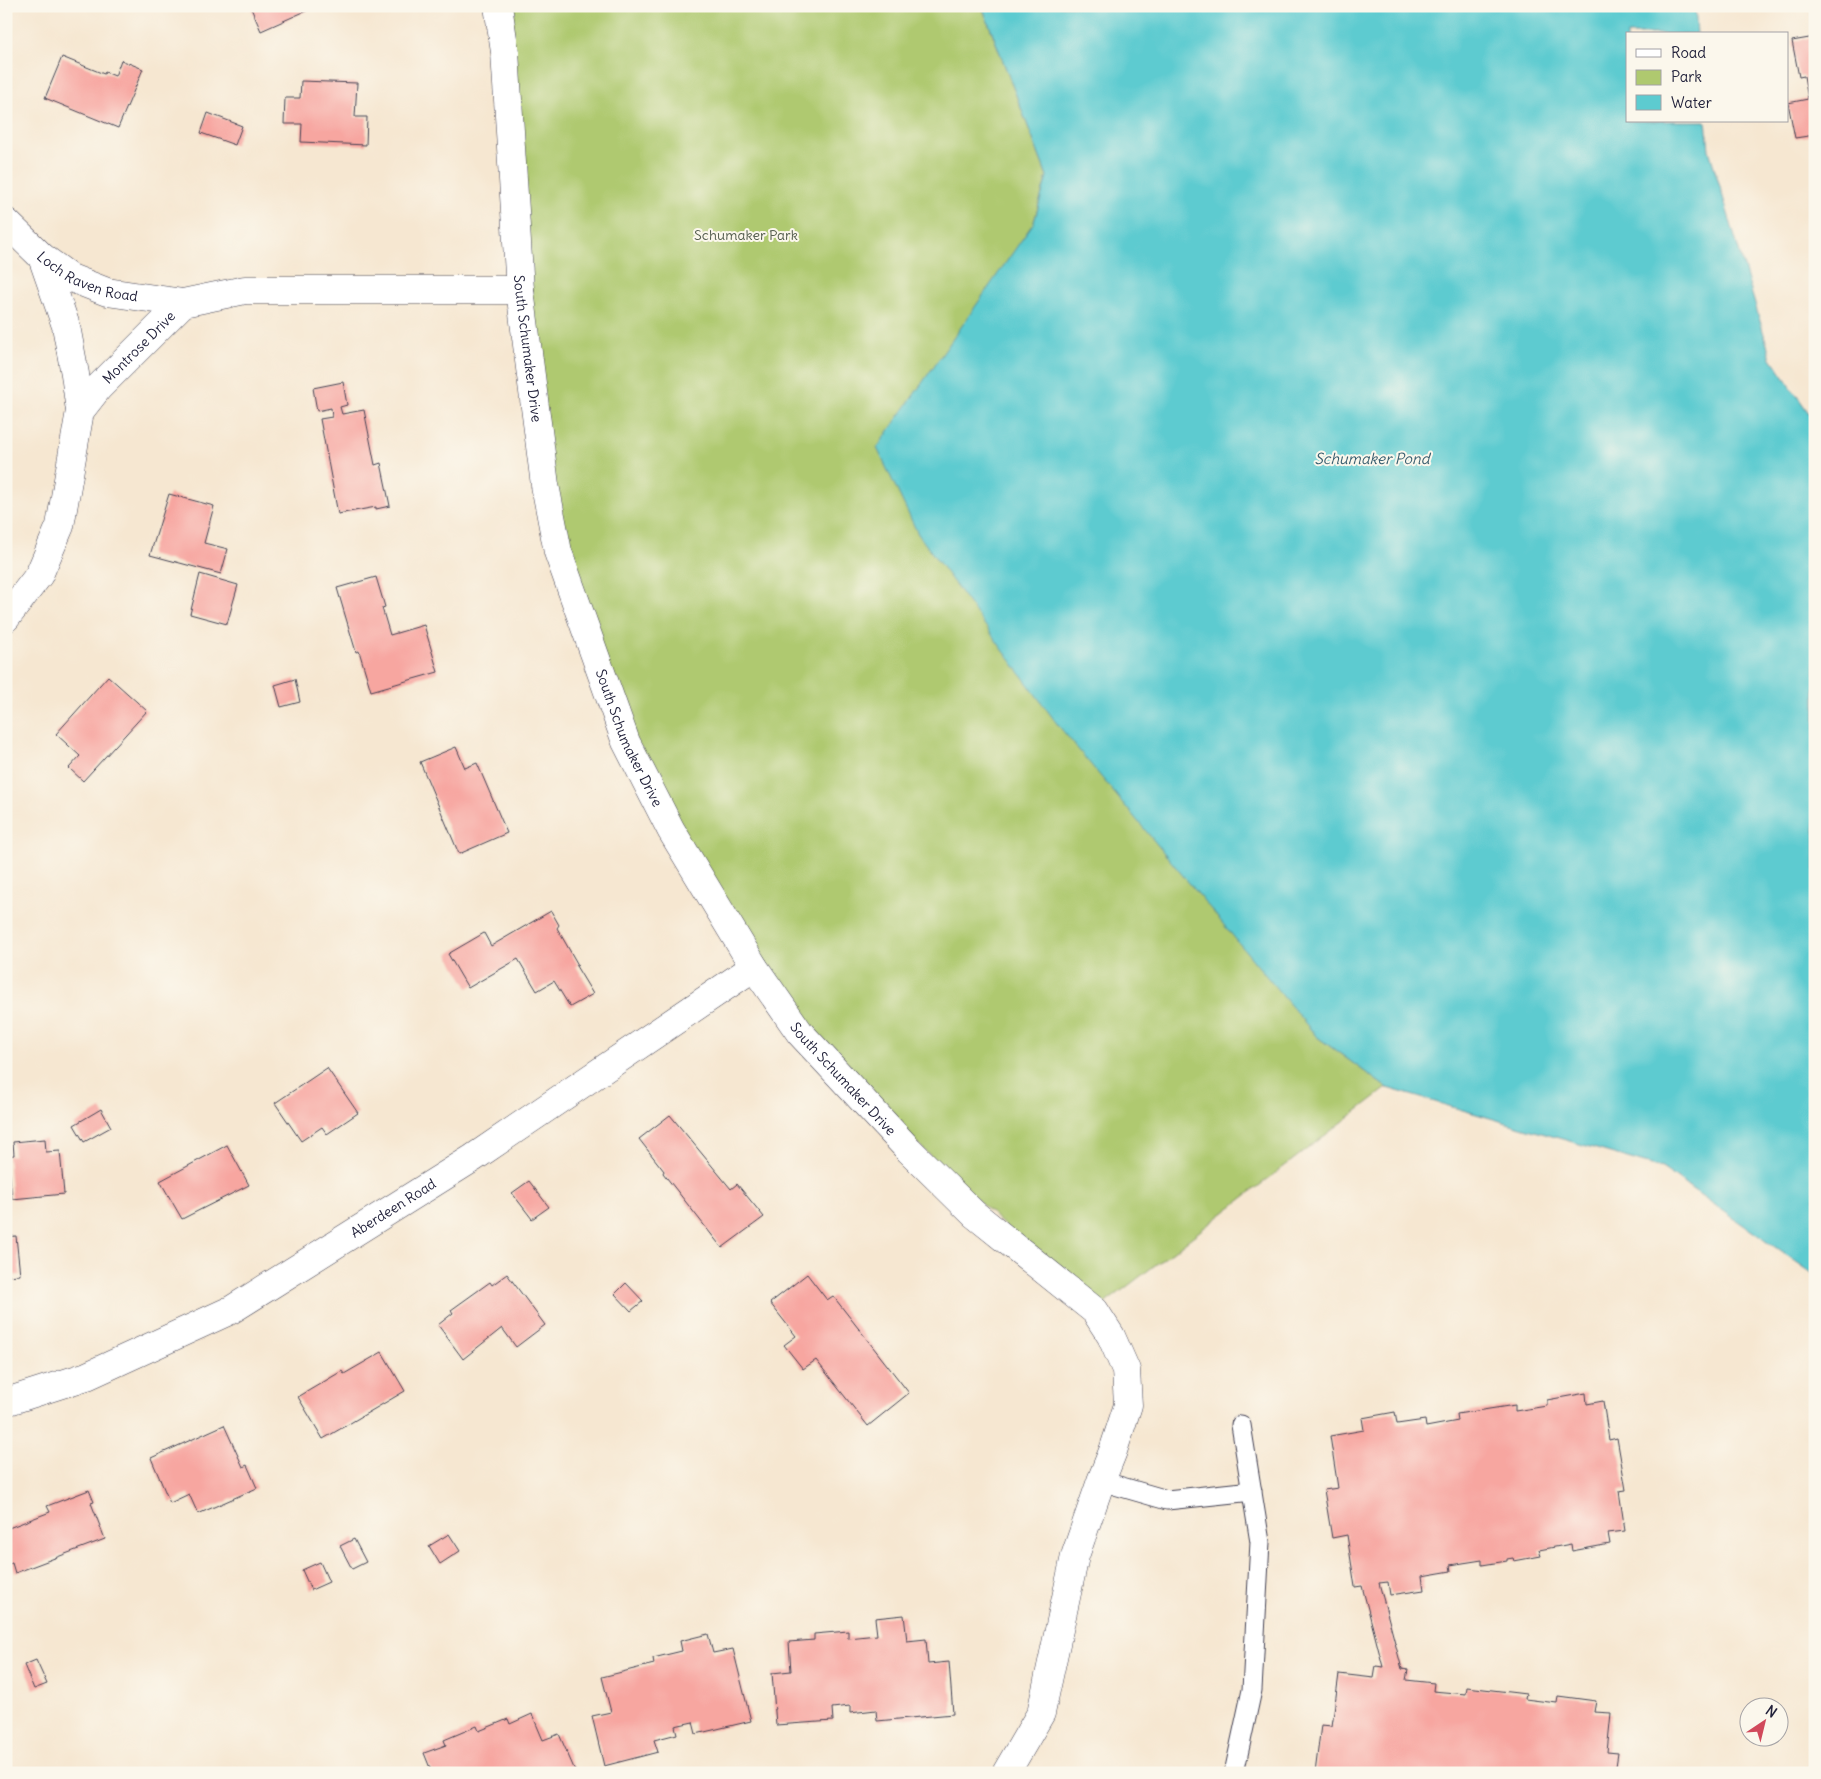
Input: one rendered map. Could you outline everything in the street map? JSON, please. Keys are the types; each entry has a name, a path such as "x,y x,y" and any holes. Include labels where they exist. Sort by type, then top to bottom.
{"street":[{"name":"South Schumaker Drive","path":"498,6 505,52 520,290 545,485 558,552 626,742 672,830 754,967 800,1033 909,1150 974,1214 1095,1311 1111,1336 1126,1370 1128,1405 1076,1556 1041,1713 1007,1772"},
{"name":"Loch Raven Road","path":"6,222 42,257 72,278 107,292 183,303"},
{"path":"42,257 66,326 80,410"},
{"name":"Montrose Drive","path":"6,618 39,575 60,526 80,410 98,388 183,303 245,290 520,290"},
{"name":"Aberdeen Road","path":"6,1402 87,1376 231,1310 473,1158 754,967"}],"lane":[{"path":"1234,1773 1252,1690 1260,1542 1241,1425"},
{"path":"1101,1481 1167,1500 1252,1491"}],"green space":[{"name":"Schumaker Park","path":"497,6 982,6 1047,176 1034,222 1316,1036 1387,1088 1095,1311 800,1033 671,830 558,552"}],"water":[{"name":"Schumaker Pond","path":"982,6 1695,6 1697,32 1626,32 1626,122 1706,122 1709,150 1771,358 1815,422 1815,1275 1662,1168 1387,1088 1316,1036 1058,725 918,534 877,448 1034,222 1047,176"}],"building":[{"path":"250,6 317,6 261,31"},
{"path":"1815,37 1815,135 1795,138 1788,103 1808,99 1804,76 1799,77 1792,41"},
{"path":"62,57 104,74 105,72 115,76 121,60 143,69 118,128 45,98"},
{"path":"301,81 357,83 355,117 367,117 366,145 301,142 302,124 284,124 285,98 300,98"},
{"path":"208,113 242,126 235,145 201,133"},
{"path":"343,382 347,405 340,407 342,414 364,410 375,465 381,463 390,506 338,514 320,419 332,417 331,408 317,411 313,388"},
{"path":"169,494 214,506 204,543 228,549 221,574 150,555"},
{"path":"200,574 238,585 227,624 190,614"},
{"path":"376,577 385,607 382,608 390,635 424,625 438,672 371,691 359,651 356,652 337,588"},
{"path":"108,676 147,711 83,781 69,768 80,756 56,734"},
{"path":"295,679 300,702 281,707 275,685"},
{"path":"456,747 465,768 477,763 507,833 459,854 420,762"},
{"path":"551,911 559,925 557,928 578,965 576,966 593,994 570,1007 554,981 537,991 518,959 468,988 448,954 484,933 491,946"},
{"path":"327,1068 358,1113 327,1134 322,1127 301,1141 275,1103"},
{"path":"101,1109 111,1127 84,1142 74,1125"},
{"path":"670,1115 731,1189 737,1184 764,1217 722,1248 663,1173 664,1171 639,1139"},
{"path":"45,1139 46,1152 60,1151 64,1194 12,1199 8,1156 14,1155 13,1142"},
{"path":"227,1145 249,1185 182,1219 160,1181"},
{"path":"529,1181 549,1207 532,1219 512,1193"},
{"path":"16,1236 20,1275 6,1276 6,1237"},
{"path":"507,1274 545,1325 516,1347 502,1328 463,1359 438,1325 453,1313 451,1310 490,1282 492,1285"},
{"path":"807,1274 827,1300 833,1296 909,1393 868,1426 816,1360 803,1369 784,1345 796,1336 770,1303"},
{"path":"626,1283 643,1301 631,1311 615,1294"},
{"path":"382,1352 405,1391 323,1439 298,1397 342,1371 344,1374"},
{"path":"1586,1393 1587,1404 1603,1401 1609,1440 1617,1438 1626,1490 1619,1491 1625,1531 1608,1533 1610,1544 1572,1551 1571,1544 1539,1550 1541,1556 1514,1561 1513,1558 1507,1559 1507,1561 1482,1565 1482,1560 1450,1565 1451,1571 1422,1576 1424,1590 1390,1595 1388,1582 1379,1583 1402,1669 1408,1670 1406,1680 1434,1683 1433,1691 1466,1694 1467,1687 1526,1694 1525,1699 1557,1703 1558,1696 1596,1701 1594,1712 1611,1713 1607,1752 1618,1753 1615,1773 1315,1773 1321,1725 1332,1726 1339,1674 1374,1678 1376,1666 1383,1667 1362,1586 1355,1587 1347,1535 1332,1538 1324,1490 1338,1488 1330,1436 1364,1430 1362,1418 1395,1412 1397,1424 1425,1420 1426,1427 1458,1421 1457,1414 1515,1405 1515,1411 1547,1406 1547,1400"},
{"path":"224,1425 243,1467 247,1465 257,1488 198,1514 189,1494 170,1503 151,1458"},
{"path":"89,1490 94,1502 91,1503 105,1539 15,1573 12,1563 6,1565 6,1556 9,1555 6,1549 6,1529 50,1512 47,1506"},
{"path":"449,1534 460,1551 440,1564 429,1546"},
{"path":"354,1539 366,1562 352,1569 340,1546"},
{"path":"320,1562 329,1582 311,1590 302,1570"},
{"path":"904,1615 907,1641 926,1639 928,1664 949,1662 953,1714 877,1721 876,1710 850,1713 850,1706 832,1708 833,1721 776,1725 772,1673 791,1671 789,1642 814,1640 814,1634 848,1631 848,1638 877,1635 875,1618"},
{"path":"708,1634 713,1653 733,1649 751,1721 696,1734 693,1722 675,1726 677,1734 654,1740 658,1752 604,1766 592,1716 611,1712 602,1677 654,1664 653,1658 682,1651 680,1641"},
{"path":"36,1660 47,1684 34,1689 24,1665"},
{"path":"532,1714 543,1740 559,1734 576,1773 432,1773 424,1753 446,1745 444,1740 477,1726 479,1731 508,1719 510,1724"}]}
